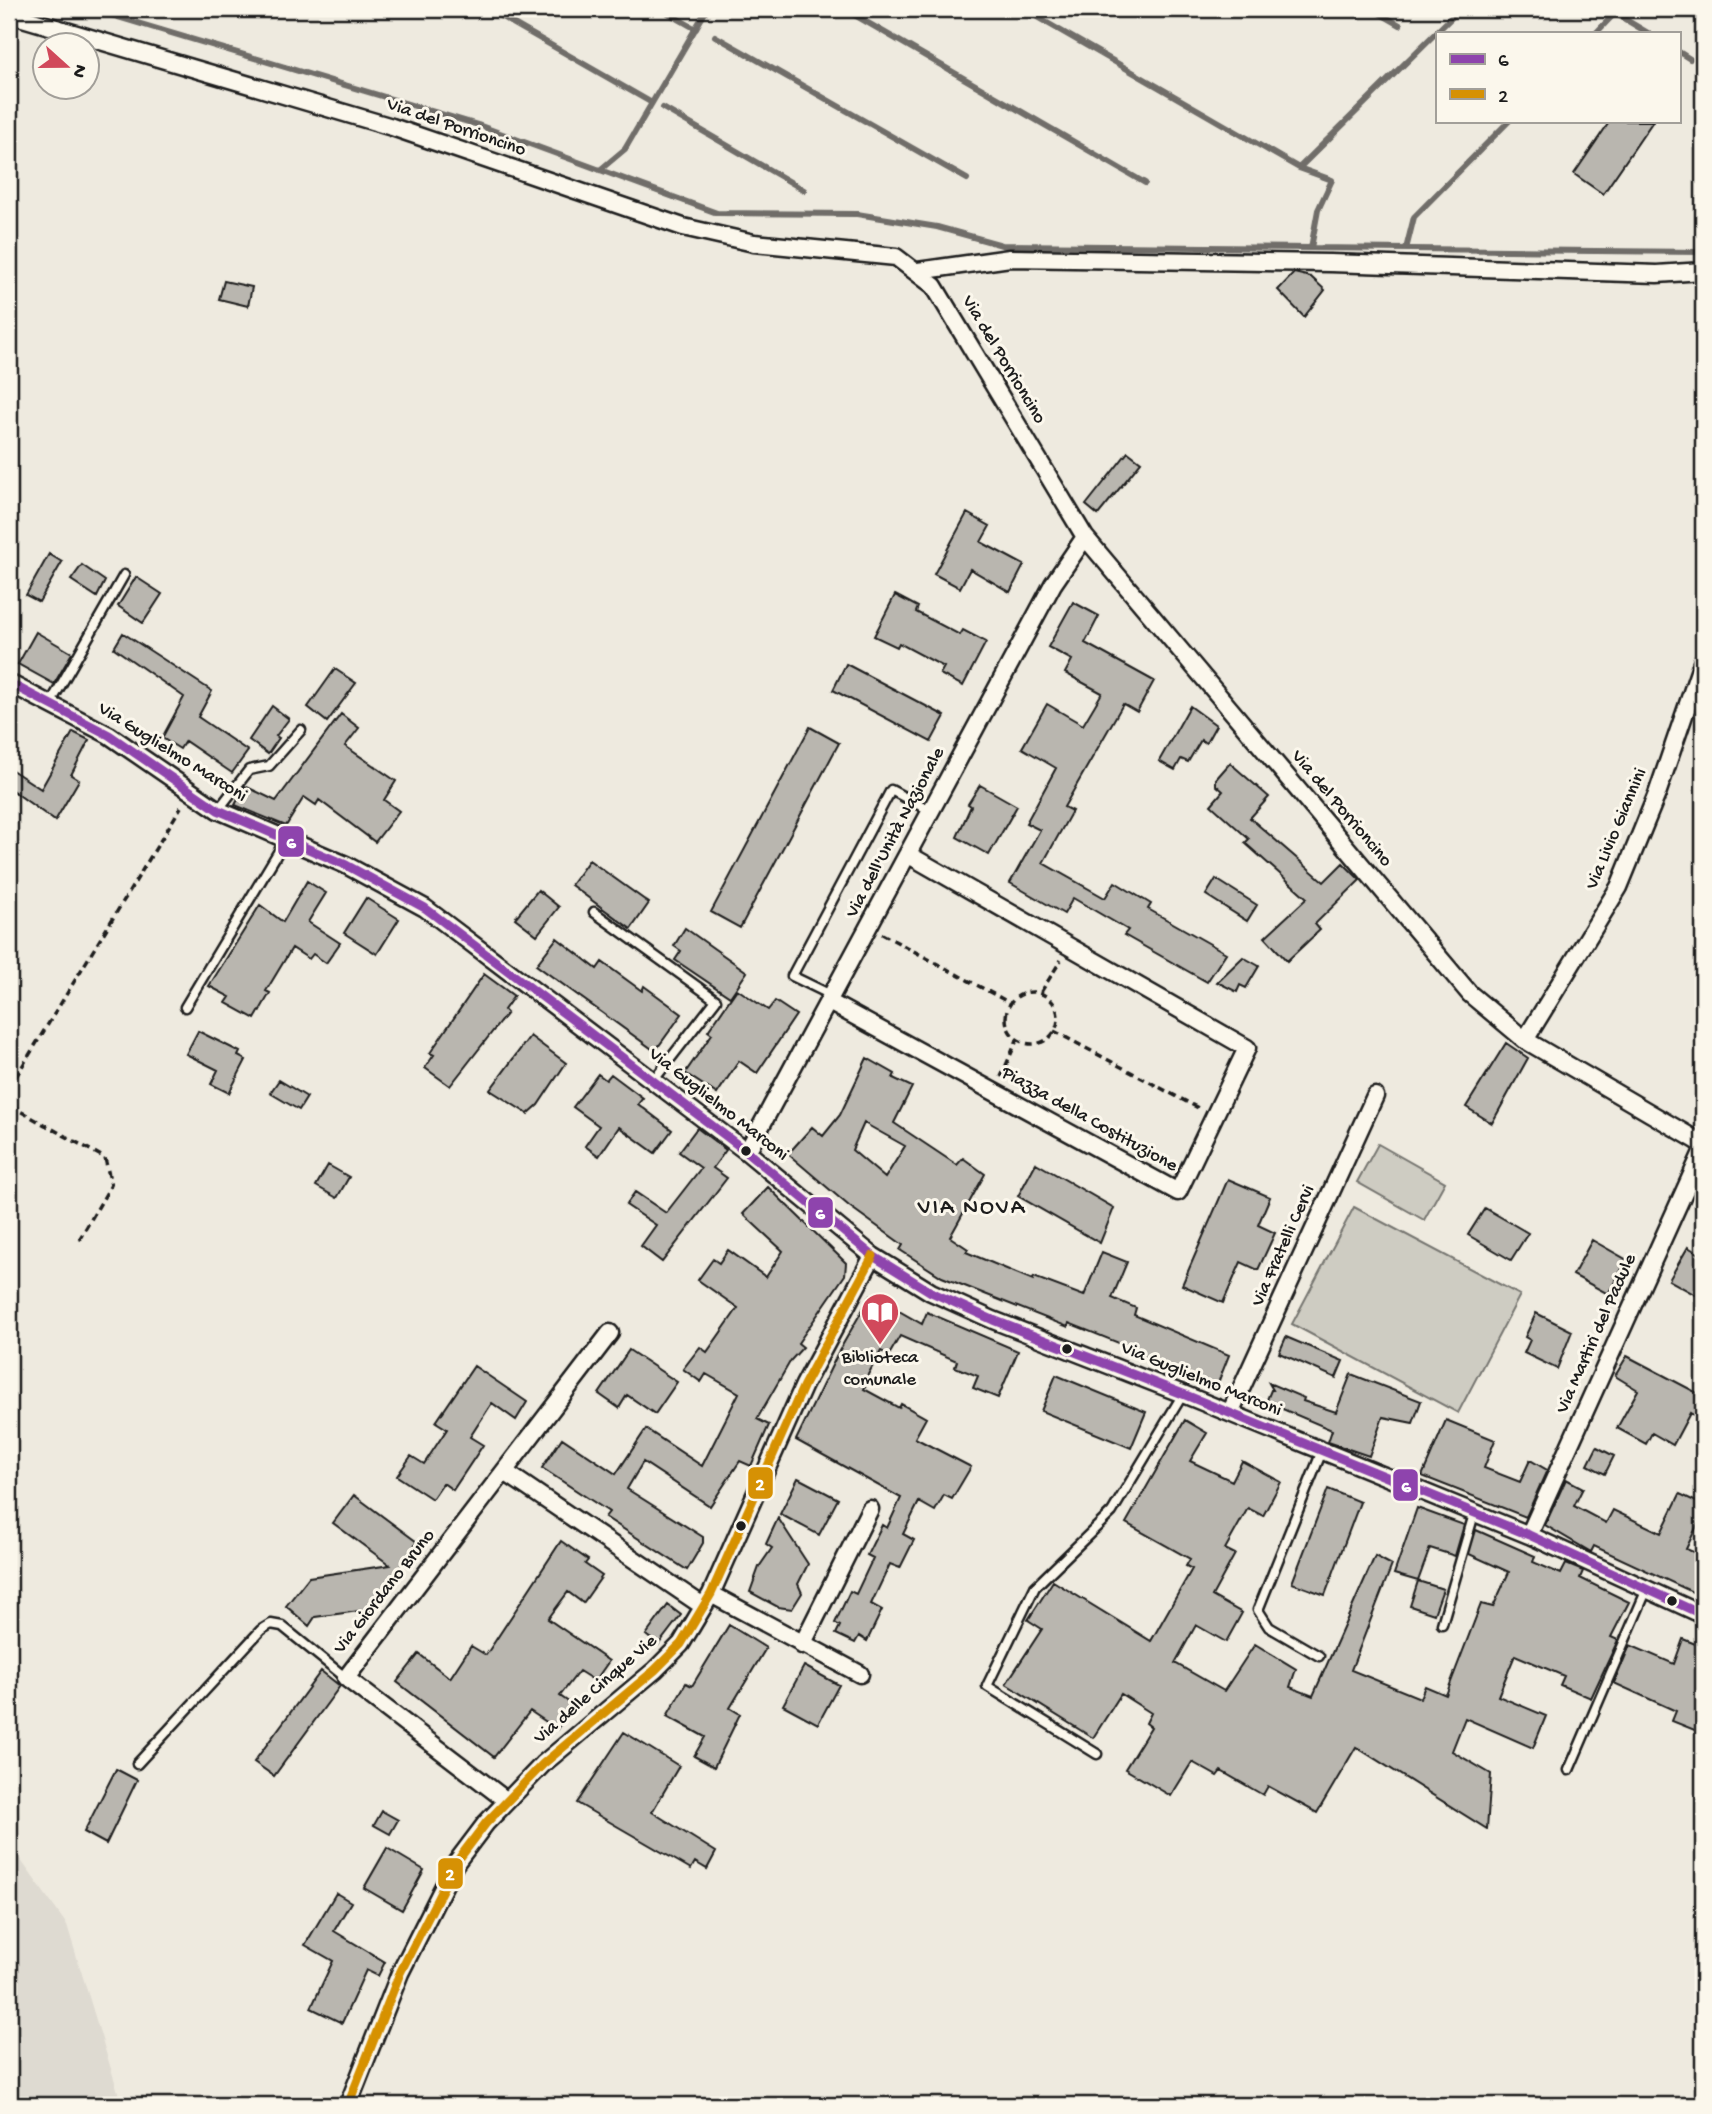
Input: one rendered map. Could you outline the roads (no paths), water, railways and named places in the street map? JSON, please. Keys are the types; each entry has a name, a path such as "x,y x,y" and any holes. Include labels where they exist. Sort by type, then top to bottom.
{"street":[{"name":"Via del Porrioncino","path":"9,15 392,127 683,227 754,243 896,257 918,271 934,286 1085,537 1470,994 1525,1040 1703,1144"},
{"path":"918,271 1010,258 1330,262 1657,274 1703,271"},
{"name":"Via dell'Unità Nazionale","path":"747,1152 909,855 1052,584 1085,537"},
{"name":"Via Livio Giannini","path":"1525,1040 1619,887 1657,794 1703,660"},
{"name":"Via Guglielmo Marconi","path":"9,683 109,736 218,810 346,865 425,908 747,1152 873,1256 931,1292 993,1320 1529,1535 1703,1615"},
{"name":"Piazza della Costituzione","path":"831,999 993,1092 1178,1192 1247,1048 909,855"},
{"name":"Via Fratelli Cervi","path":"1230,1413 1375,1096"},
{"name":"Via Martiri del Padule","path":"1529,1535 1703,1150"},
{"name":"Via delle Cinque Vie","path":"348,2105 400,1973 428,1912 455,1864 485,1823 543,1764 655,1670 681,1644 707,1600 804,1385 873,1256"},
{"name":"Via Giordano Bruno","path":"507,1801 346,1678 610,1334"},
{"path":"505,1472 707,1600 860,1674"},
{"path":"802,1645 870,1509"}],"lane":[{"path":"50,704 124,575"},
{"path":"218,810 249,770 270,766 302,730"},
{"path":"831,999 792,976 884,801 891,790 932,812"},
{"path":"185,1007 286,839"},
{"path":"594,912 716,1000 653,1081"},
{"path":"1097,1754 987,1685 1035,1587 1112,1512 1183,1394"},
{"path":"1319,1656 1269,1627 1258,1610 1322,1451"},
{"path":"1442,1624 1474,1514"},
{"path":"1569,1770 1647,1590"},
{"path":"137,1764 261,1630 271,1624 282,1626 346,1678"}],"waterway":[{"path":"91,9 478,125 717,213 857,214 937,227 1002,245 1703,252"},
{"path":"488,9 652,103"},
{"path":"661,9 696,29"},
{"path":"600,170 625,149 707,9"},
{"path":"844,9 1145,183"},
{"path":"1023,9 1299,168 1332,180 1318,210 1311,248"},
{"path":"1372,9 1400,25"},
{"path":"1437,32 1460,9"},
{"path":"1608,9 1646,32"},
{"path":"1597,32 1615,13"},
{"path":"1299,168 1436,33"},
{"path":"715,36 967,179"},
{"path":"1680,53 1690,59"},
{"path":"663,108 804,190"},
{"path":"1406,249 1414,217 1508,122"}],"place":[{"name":"Biblioteca comunale","path":"880,1346"}],"district":[{"name":"VIA NOVA","path":"972,1208"}]}
